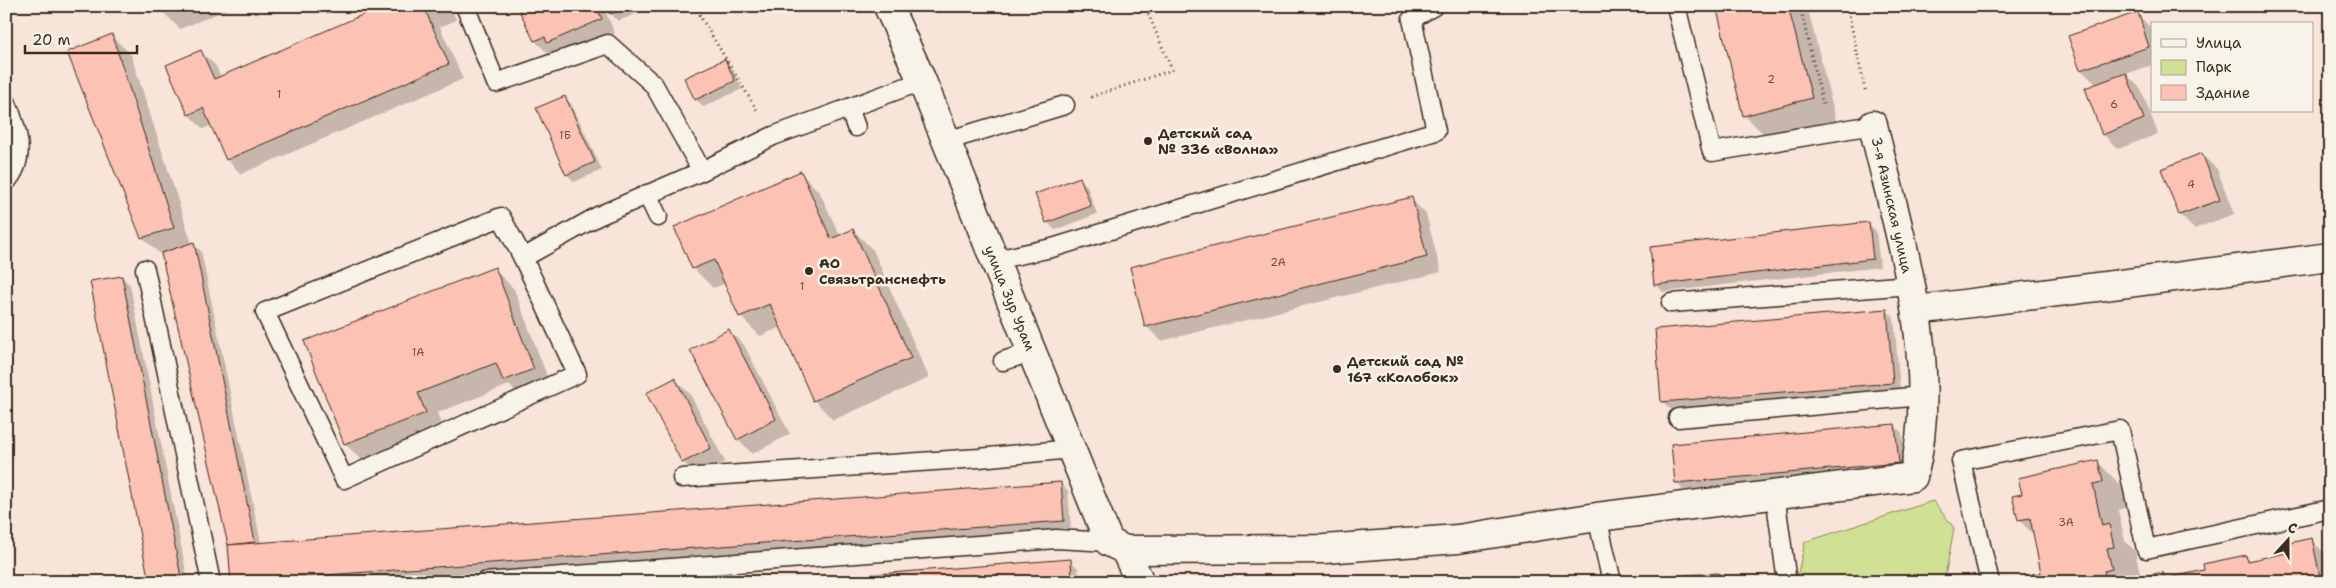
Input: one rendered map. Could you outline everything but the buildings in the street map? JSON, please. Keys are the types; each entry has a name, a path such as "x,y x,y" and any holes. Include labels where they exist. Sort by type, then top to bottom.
{"street":[{"name":"улица Зур Урам","path":"888,6 922,82 1071,449 1117,546 1140,582"},
{"name":"3-я Азинская улица","path":"1775,496 1913,477 1920,451 1922,396 1914,298 1873,125"},
{"path":"1914,298 2330,257"},
{"path":"1117,546 1289,549 1379,546 1458,539 1597,517 1775,496"}],"lane":[{"path":"465,6 496,83 608,44 654,85 702,171"},
{"path":"994,260 1052,248 1436,130 1412,19 1434,6"},
{"path":"1676,6 1712,152 1873,125"},
{"path":"523,258 598,216 702,171 773,136 922,82"},
{"path":"6,101 18,131 19,144 15,166 6,182"},
{"path":"946,141 1065,105"},
{"path":"849,108 856,127"},
{"path":"647,194 658,217"},
{"path":"501,217 523,258 577,374 344,479 265,312 501,217"},
{"path":"145,269 211,582"},
{"path":"1671,303 1914,298"},
{"path":"1003,361 1032,352"},
{"path":"1678,418 1922,396"},
{"path":"1990,582 1961,461 2120,430 2146,549 2330,508"},
{"path":"682,478 979,458 1071,449"},
{"path":"1775,496 1787,582"},
{"path":"1597,517 1612,582"},
{"path":"484,582 1056,539 1117,546"}],"path":[{"path":"694,6 773,136"},
{"path":"1065,105 1172,70 1145,6"},
{"path":"1800,6 1829,133"},
{"path":"1847,6 1873,125"}],"green space":[{"path":"1933,501 1954,528 1945,577 1930,582 1796,582 1805,542"}],"place":[{"name":"Детский сад № 336 «Волна»","path":"1148,141"},
{"name":"АО Связьтранснефть","path":"809,271"},
{"name":"Детский сад № 167 «Колобок»","path":"1337,369"}]}
